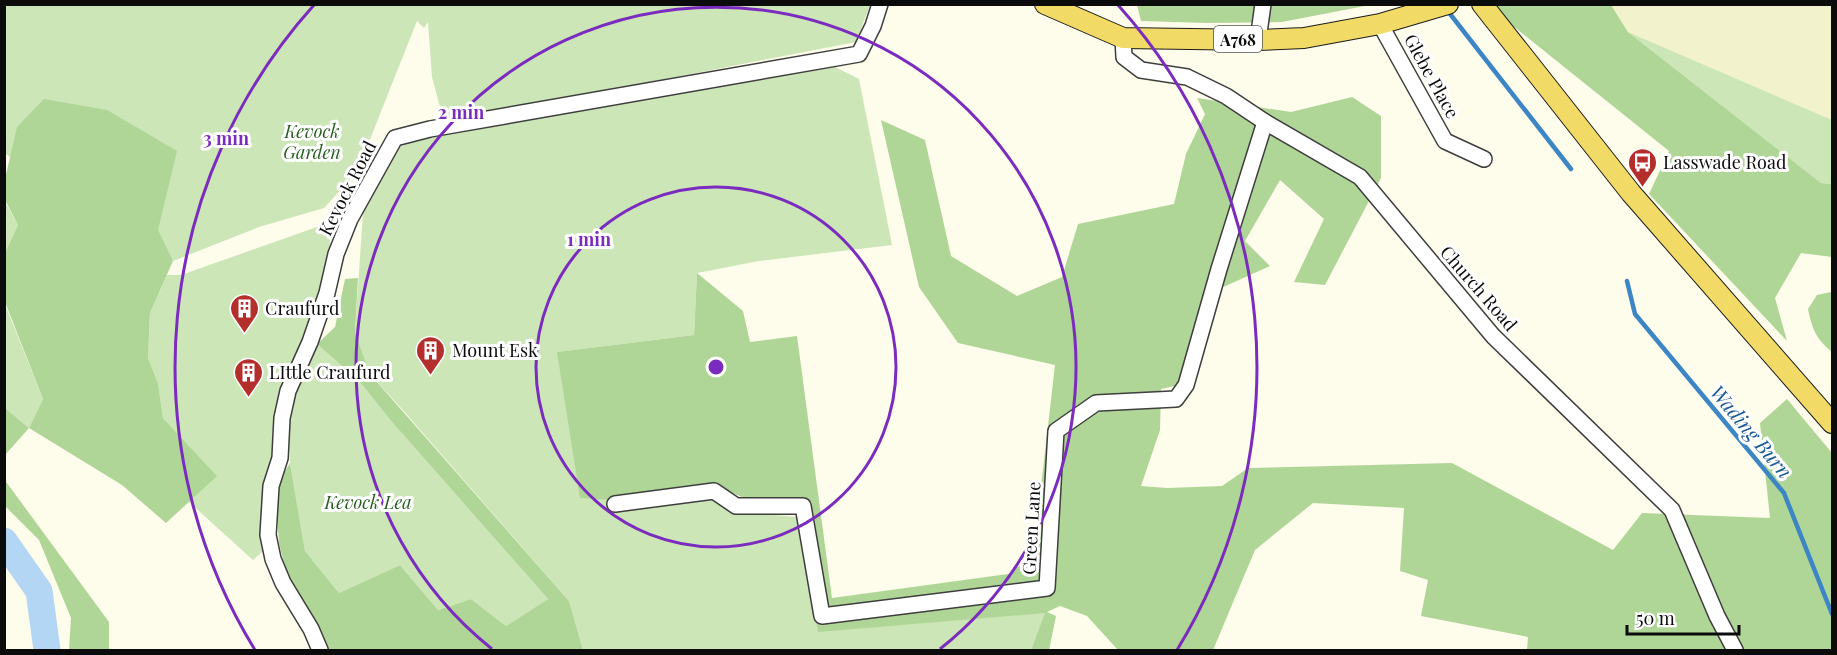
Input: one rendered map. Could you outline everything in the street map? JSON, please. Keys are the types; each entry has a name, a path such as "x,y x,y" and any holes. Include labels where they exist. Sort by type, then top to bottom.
{"main road":[{"name":"A768","path":"1045,4 1123,38 1258,40 1304,38 1380,24 1441,7"},
{"path":"1482,4 1631,193 1833,423"}],"street":[{"name":"Kevock Road","path":"320,651 311,629 283,583 273,559 268,535 271,486 280,458 282,418 288,391 317,322 327,293 336,254 350,219 395,138 430,129 859,54 873,26 880,4"},
{"path":"1258,40 1263,4"},
{"name":"Glebe Place","path":"1380,24 1445,141 1484,159"},
{"name":"Church Road","path":"1123,38 1124,57 1141,70 1187,77 1226,96 1265,122 1360,177 1493,336 1672,510 1717,616 1735,651"},
{"name":"Green Lane","path":"615,504 714,491 736,506 803,506 822,616 1047,588 1056,431 1096,403 1176,399 1186,385 1219,268 1265,122"}],"green space":[{"name":"Kevock Garden","path":"4,5 870,5 856,42 444,122 432,77 428,22 424,28 417,21 357,172 324,208 259,227 173,261 103,212 45,186 5,153"},
{"path":"1137,5 1370,5 1282,22 1207,23 1141,21"},
{"path":"1496,5 1611,5 1628,32 1821,183 1832,184 1832,257 1801,253 1775,298 1787,341 1649,194 1669,151 1502,17"},
{"path":"1611,5 1832,5 1832,120 1628,32"},
{"path":"1628,32 1832,120 1832,184 1821,183"},
{"path":"833,66 859,79 892,245 759,261 697,273 694,335 558,352 715,498 737,512 797,517 818,631 1046,612 1031,650 583,650 569,601 370,374 355,332 363,212 399,146 419,139"},
{"path":"1352,97 1381,116 1381,178 1325,285 1294,282 1324,219 1280,180 1245,241 1270,266 1221,288 1189,383 1161,389 1160,430 1141,486 1167,488 1222,486 1248,468 1452,463 1613,550 1642,513 1770,518 1760,423 1787,399 1832,453 1832,650 1527,650 1528,637 1421,616 1428,580 1400,571 1404,508 1313,503 1255,550 1213,650 1118,650 1087,616 1060,606 1047,612 1056,616 1049,650 1031,650 1045,613 818,632 794,497 742,497 714,485 611,500 580,498 557,352 694,335 697,273 743,311 750,342 797,336 832,598 1008,574 1033,556 1055,365 958,343 919,287 881,120 925,140 951,256 1017,296 1062,277 1078,224 1174,204 1186,154 1205,114 1197,98 1291,112"},
{"path":"44,99 107,110 177,151 158,230 173,261 150,313 148,358 158,383 163,418 217,476 166,523 122,485 29,428 43,399 5,302 5,253 18,225 5,200 5,179 17,127"},
{"path":"4,200 18,225 5,253 4,253"},
{"path":"331,222 329,256 274,455 262,530 262,552 253,560 189,502 216,475 163,418 158,383 148,358 150,313 167,275 181,275"},
{"path":"358,278 355,332 370,374 569,601 583,650 327,650 290,587 279,543 275,488 290,463 305,551 339,593 400,565 438,610 471,599 506,626 548,599 392,422 359,381 317,344 335,327 345,279"},
{"path":"1831,292 1832,352 1822,343 1816,333 1808,309 1817,295"},
{"path":"4,302 43,399 29,428 5,408"},
{"name":"Kevock Lea","path":"317,344 359,381 392,422 548,599 506,626 471,599 438,610 400,565 339,593 305,551 290,463 288,420 294,395"},
{"path":"5,408 29,428 5,455"},
{"path":"4,479 109,622 109,650 69,650 71,618 39,540 5,506"}],"waterway":[{"name":"Wading Burn","path":"1447,10 1571,169"},
{"name":"Wading Burn","path":"1627,281 1635,314 1784,493 1832,614"},
{"path":"4,541 39,591 47,650"}],"place":[{"name":"Lasswade Road","path":"1642,188"},
{"name":"Craufurd","path":"244,334"},
{"name":"Mount Esk","path":"431,376"},
{"name":"LIttle Craufurd","path":"248,398"}]}
